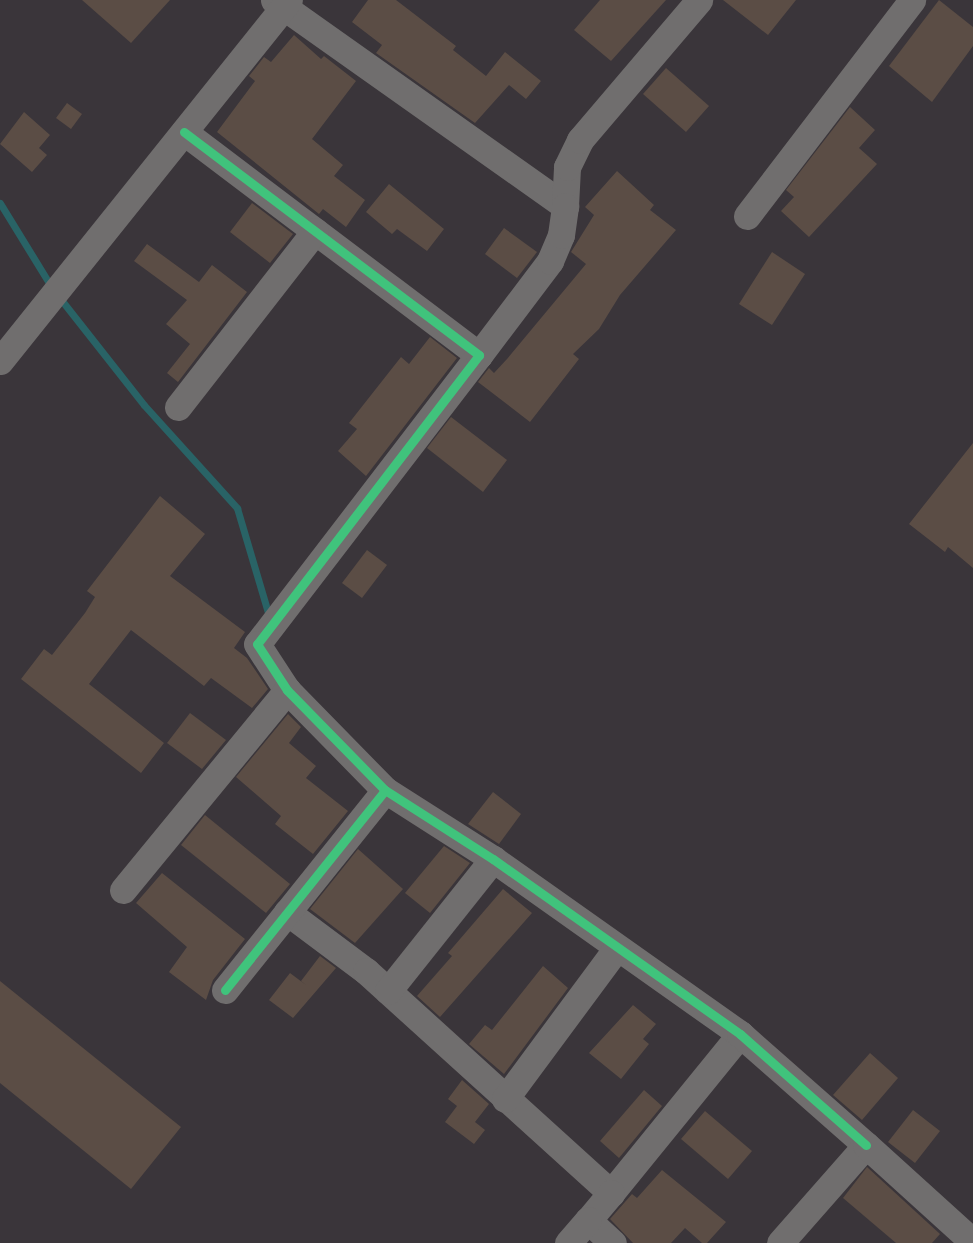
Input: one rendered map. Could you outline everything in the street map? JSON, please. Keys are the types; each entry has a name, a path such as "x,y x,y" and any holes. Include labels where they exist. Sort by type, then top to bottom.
{"street":[{"path":"699,0 580,140 567,167 561,235 550,261 257,645 287,690 386,790 493,859 616,949 740,1034 973,1242"},
{"path":"747,216 912,0"},
{"path":"0,361 184,132 282,3 565,206"},
{"path":"184,132 479,354"},
{"path":"178,407 315,231"},
{"path":"123,890 287,690"},
{"path":"225,990 386,790"},
{"path":"388,991 493,859"},
{"path":"287,912 388,991 610,1193"},
{"path":"505,1099 616,949"},
{"path":"568,1243 740,1034"},
{"path":"780,1243 866,1145"},
{"path":"588,1220 613,1243"}],"building":[{"path":"82,0 170,0 131,43"},
{"path":"368,0 396,0 456,46 453,50 486,76 505,52 541,81 526,99 509,85 475,123 376,53 382,45 352,22"},
{"path":"600,0 666,0 611,61 574,30"},
{"path":"723,0 796,0 768,35"},
{"path":"939,0 973,27 973,46 932,102 889,66"},
{"path":"294,35 321,59 324,56 356,81 312,139 343,165 334,176 365,200 346,227 323,209 319,214 217,132 255,81 249,76 264,57 271,62"},
{"path":"666,68 709,106 686,132 643,94"},
{"path":"67,103 82,114 71,129 56,118"},
{"path":"850,107 875,130 859,148 877,164 809,237 781,211 794,197 786,190"},
{"path":"24,112 50,135 39,148 47,155 32,172 0,144"},
{"path":"617,171 654,205 650,210 676,230 620,295 599,329 573,354 579,359 530,422 478,382 489,368 494,373 507,359 586,264 571,252 594,215 585,207"},
{"path":"389,184 444,229 427,251 397,229 392,234 366,212"},
{"path":"252,203 293,234 270,263 230,232"},
{"path":"504,228 537,252 517,278 485,254"},
{"path":"147,244 199,282 212,265 247,292 178,382 167,373 190,344 166,324 187,300 134,261"},
{"path":"772,252 805,274 772,325 739,304"},
{"path":"430,337 457,358 366,476 338,451 357,429 349,423 401,357 409,364"},
{"path":"451,417 507,460 483,492 427,448"},
{"path":"973,443 973,568 948,547 945,552 909,524"},
{"path":"160,496 205,534 170,576 245,632 234,648 247,658 268,689 252,708 211,678 204,686 131,630 89,684 164,743 141,773 21,679 44,649 52,655 85,613 95,597 87,591"},
{"path":"367,550 387,565 362,598 342,583"},
{"path":"190,713 226,740 202,769 167,743"},
{"path":"288,714 301,727 289,743 316,766 306,778 348,811 313,854 275,824 281,816 236,777"},
{"path":"493,792 521,814 499,844 468,824"},
{"path":"205,815 290,884 266,913 181,845"},
{"path":"444,846 470,863 430,913 405,893"},
{"path":"358,849 403,889 355,943 310,909"},
{"path":"162,873 245,939 213,980 206,1000 169,972 187,947 136,903"},
{"path":"503,889 532,913 440,1017 417,996 452,956 448,953"},
{"path":"320,956 336,968 293,1018 269,1000 290,973 306,985 301,981"},
{"path":"543,966 568,988 504,1074 469,1044 485,1025 492,1030"},
{"path":"0,981 181,1127 131,1189 0,1083"},
{"path":"633,1005 656,1024 643,1039 649,1044 621,1079 589,1053"},
{"path":"870,1053 898,1078 862,1120 833,1095"},
{"path":"462,1080 489,1104 475,1122 485,1130 474,1144 445,1122 457,1106 448,1099"},
{"path":"644,1090 662,1106 619,1158 600,1141"},
{"path":"913,1110 940,1131 915,1163 888,1142"},
{"path":"705,1111 752,1151 728,1179 681,1139"},
{"path":"867,1167 940,1234 932,1243 896,1243 843,1198"},
{"path":"662,1170 726,1222 707,1243 702,1243 685,1228 671,1243 633,1243 610,1219 632,1194 637,1198"}],"waterway":[{"path":"0,203 52,288"},
{"path":"59,297 144,405 237,508 269,616"}],"cycle path":[{"path":"184,132 479,355 257,644 287,690 385,790"},
{"path":"225,990 385,790 493,859 740,1034 866,1145"}]}
